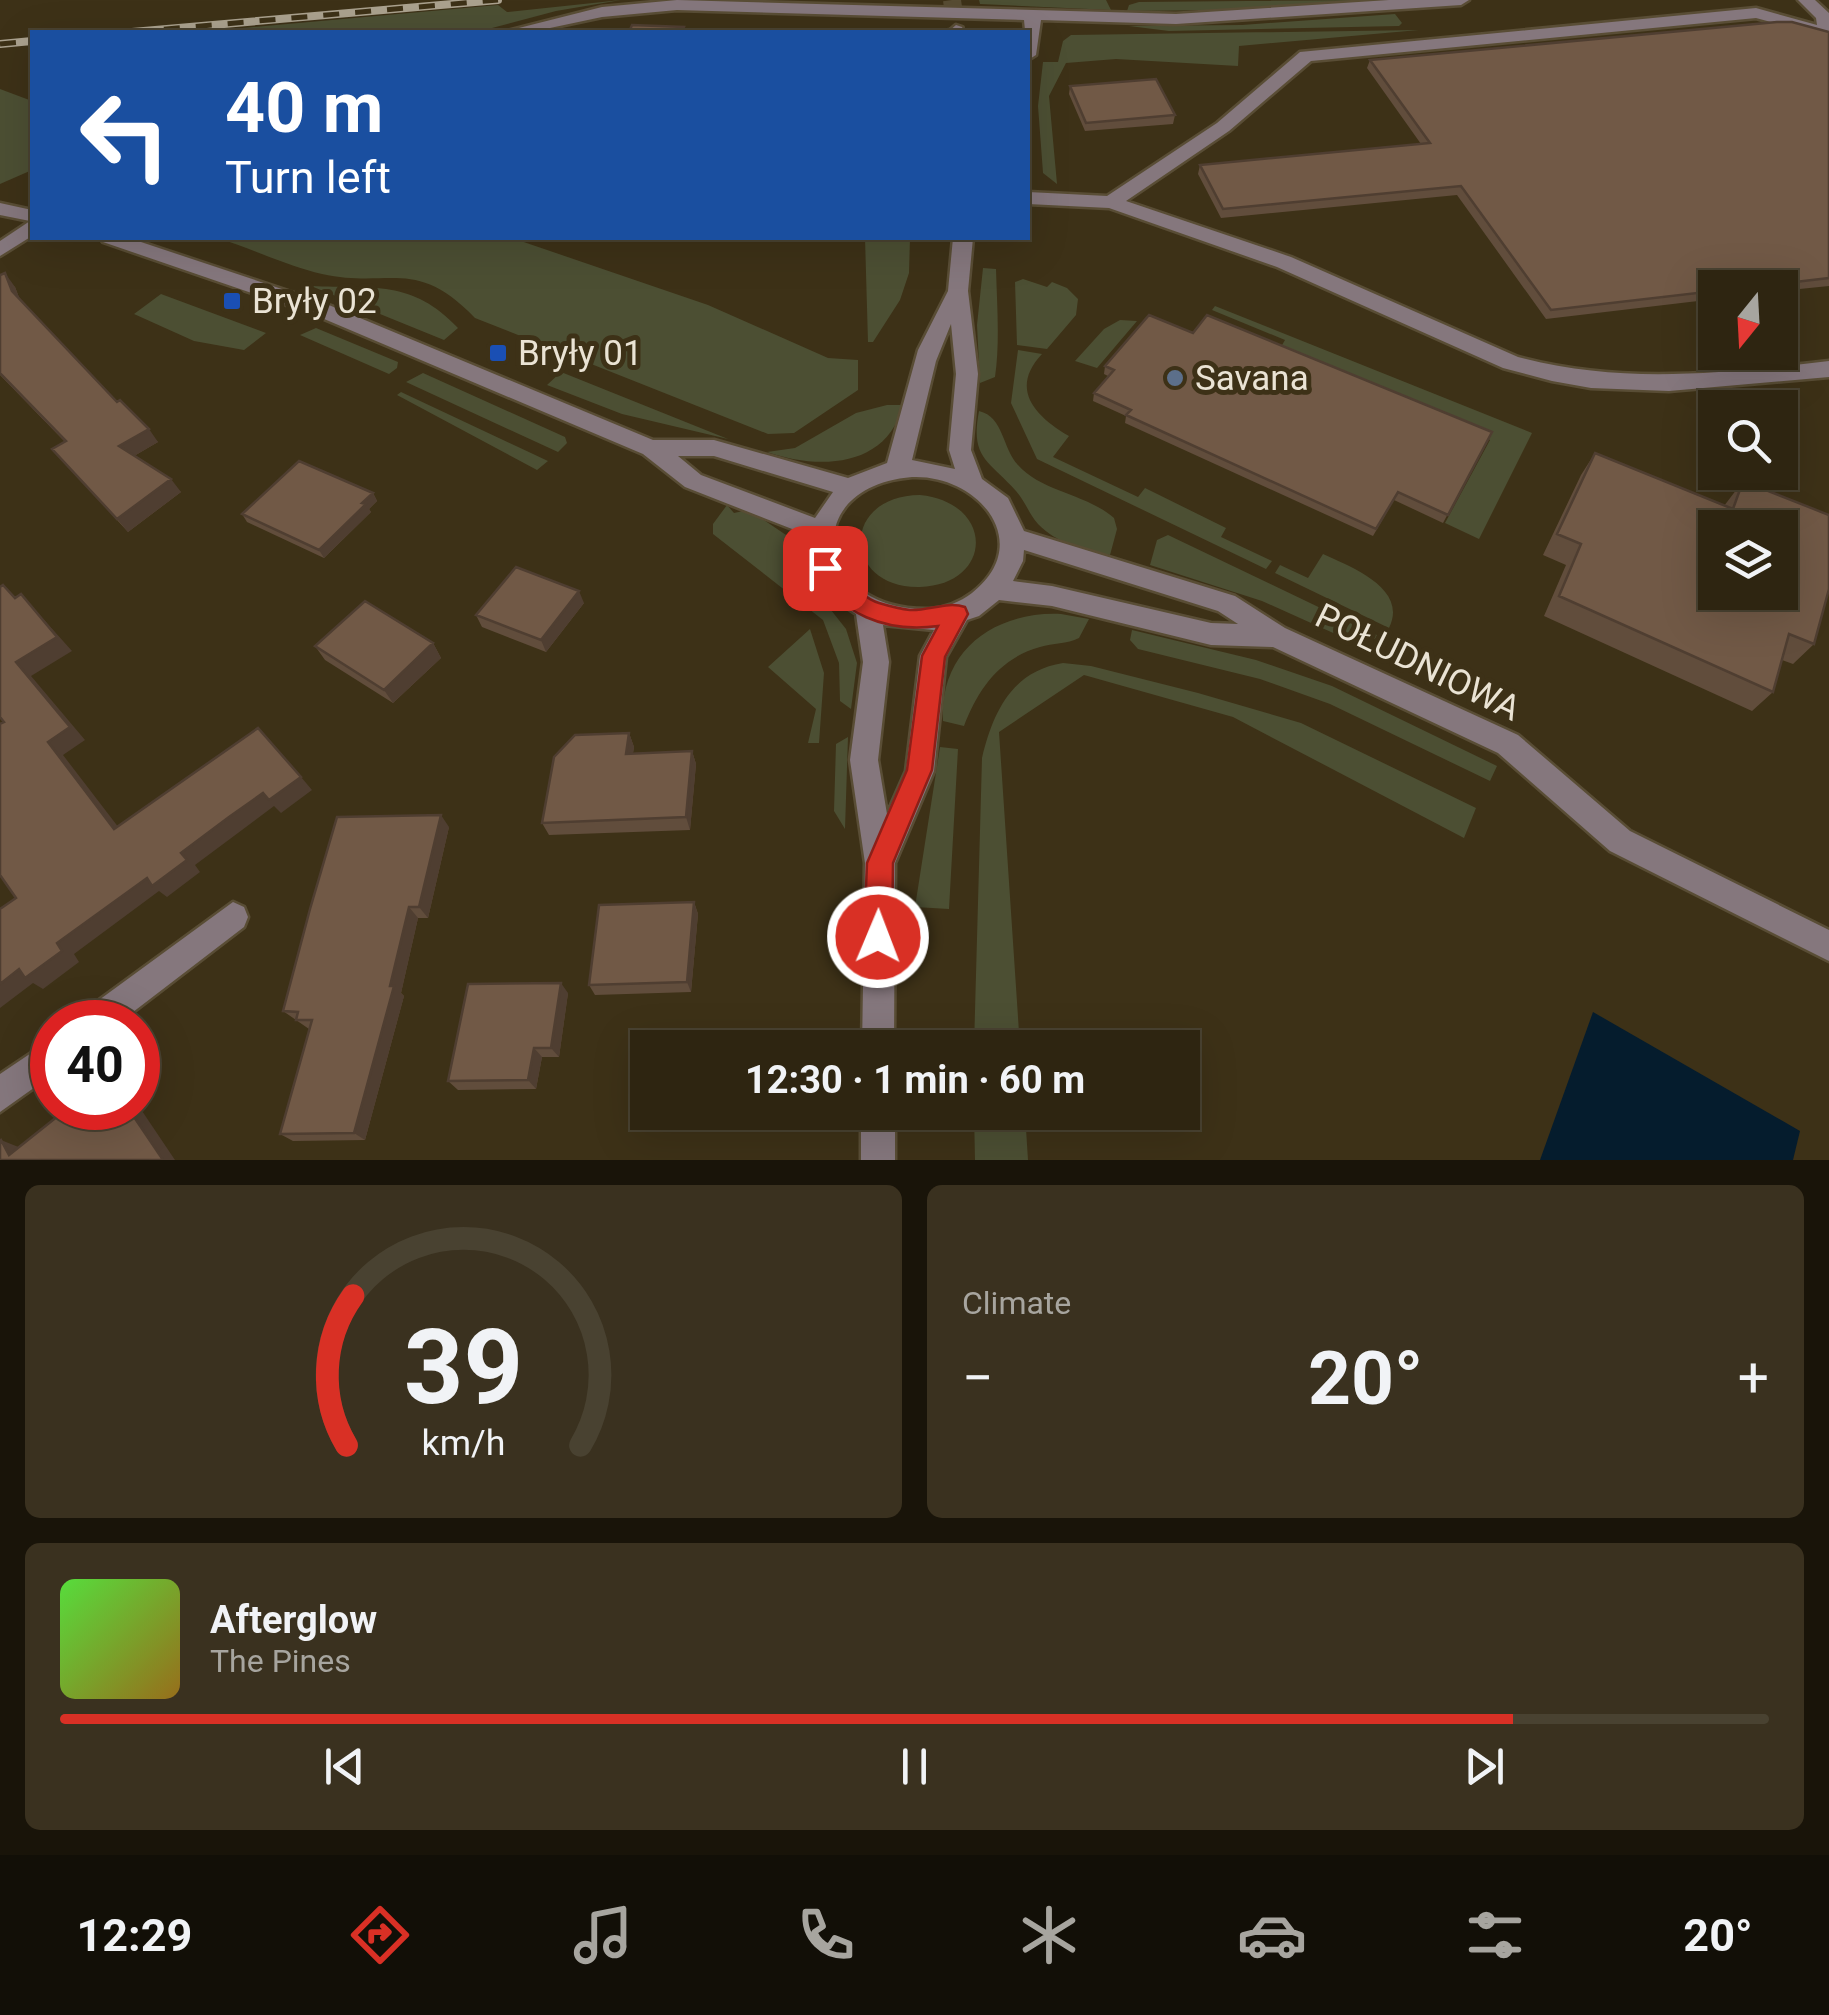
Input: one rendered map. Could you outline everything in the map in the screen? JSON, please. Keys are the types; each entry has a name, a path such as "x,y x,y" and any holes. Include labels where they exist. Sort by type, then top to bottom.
{"street":[{"path":"522,30 637,7 736,4 1226,18 1462,0"},
{"path":"1110,202 1223,127 1306,56 1756,13 1828,32 1824,17 1806,0"},
{"path":"864,8 864,30"},
{"path":"1030,39 1033,15"},
{"path":"1030,198 1110,202 1284,262 1544,374 1632,386 1674,386 1829,369"},
{"path":"0,208 30,216"},
{"path":"0,250 30,228"},
{"path":"116,240 317,308 651,448 692,480 821,530"},
{"path":"963,240 958,291 967,374 960,450 970,479"},
{"path":"896,469 914,423 924,368 940,323 958,291"},
{"path":"651,448 714,448 850,488"},
{"path":"922,468 970,479 1000,504 1015,538 1014,556 996,589 957,614 912,620 868,610 832,581 820,556 821,530 827,514 850,488 896,469 922,468"},
{"name":"POŁUDNIOWA","path":"1015,538 1226,603 1276,636 1508,744 1620,842 1829,946"},
{"name":"POŁUDNIOWA","path":"996,589 1052,596 1211,634 1276,636"},
{"path":"868,610 876,662 864,760 880,863 878,1030"},
{"path":"880,863 920,770 934,656 957,614"},
{"path":"123,1000 232,917"},
{"path":"0,1095 30,1072"},
{"path":"878,1130 878,1160"}],"green space":[{"path":"621,0 556,11 485,30 221,30 498,5 507,12"},
{"path":"979,0 1106,0 1111,10 980,4"},
{"path":"1369,0 1218,10 1127,11 1129,5 1139,2"},
{"path":"1395,14 1402,23 1399,26 1169,31 1129,26 1242,25"},
{"path":"1419,30 1239,46 1238,66 1116,59 1066,63 1049,96 1057,184 1043,173 1038,106 1043,62 1058,62 1063,41 1071,35"},
{"path":"0,89 30,100 30,171 0,184"},
{"path":"223,240 518,240 708,305 828,358 858,360 858,390 794,433 768,434 475,318 435,287 402,278 346,278 296,267"},
{"path":"865,240 910,240 909,273 900,300 873,342 868,342"},
{"path":"983,268 996,269 998,337 995,377 980,383 977,325"},
{"path":"1023,279 1047,287 1052,282 1067,288 1078,299 1076,315 1047,349 1017,345 1015,282"},
{"path":"311,286 373,288 408,294 441,312 458,328 444,340"},
{"path":"161,294 266,333 244,350 194,341 134,314"},
{"path":"1215,306 1532,433 1479,539 1445,523 1490,440 1278,352 1285,340 1212,310"},
{"path":"1120,320 1137,321 1097,368 1075,361 1104,329"},
{"path":"316,328 398,362 397,368 389,374 300,335"},
{"path":"1018,350 1042,354 1028,378 1030,400 1045,419 1069,436 1053,457 1138,497 1145,488 1226,528 1221,537 1272,561 1266,569 1037,459 1011,403"},
{"path":"561,372 728,439 622,414 547,385"},
{"path":"423,373 565,437 567,443 558,452 406,382"},
{"path":"401,392 548,461 537,470 397,395"},
{"path":"903,405 895,426 867,452 829,462 767,452 795,448 856,413"},
{"path":"979,411 998,426 1013,458 1028,474 1114,518 1117,529 1110,555 1062,541 1038,524 979,449"},
{"path":"920,495 945,501 962,512 973,527 976,543 972,559 961,573 944,583 920,587 895,584 876,574 865,559 861,542 864,525 875,510 894,499"},
{"path":"727,505 734,513 743,511 761,518 789,537 812,586 846,629 857,663 851,709 840,701 839,663 823,620 713,534 713,524"},
{"path":"1168,535 1383,638 1351,641 1262,601 1150,565 1157,540"},
{"path":"1323,554 1361,572 1384,590 1393,614 1389,628 1275,573 1280,565 1308,578"},
{"path":"1061,614 1089,619 1079,638 1040,647 1013,659 992,677 964,726 943,721 950,674 975,640 1014,620"},
{"path":"810,629 824,673 819,743 808,743 816,709 768,667"},
{"path":"1132,630 1256,660 1332,686 1497,766 1490,781 1330,704 1260,679 1138,649 1130,640"},
{"path":"1063,663 1091,666 1301,723 1476,808 1464,838 1233,717 1084,675 999,732 1019,1030 974,1030 982,758 992,725 1008,696 1018,684 1045,667"},
{"path":"848,737 845,829 834,811 836,744"},
{"path":"940,747 958,749 949,909 915,907"},
{"path":"974,1130 1026,1130 1028,1160 975,1160"}],"water":[{"path":"1593,1012 1800,1131 1793,1160 1540,1160"}],"building":[{"path":"1777,22 1829,32 1829,278 1798,282 1798,270 1698,270 1698,293 1551,310 1461,186 1223,209 1200,165 1430,143 1370,60"},
{"path":"632,25 684,27 683,30 630,30"},
{"path":"1156,79 1175,115 1086,123 1070,86"},
{"path":"5,273 12,291 117,402 120,400 149,429 119,446 171,479 117,519 52,449 66,441 0,373 0,275"},
{"path":"1149,315 1193,333 1207,315 1492,432 1448,515 1398,492 1376,529 1126,415 1131,410 1094,393 1114,370 1105,366"},
{"path":"1595,453 1733,509 1740,490 1766,490 1829,515 1829,589 1814,644 1789,634 1773,692 1559,596 1581,544 1557,534"},
{"path":"299,461 373,493 319,550 242,514"},
{"path":"516,567 579,591 541,640 476,615"},
{"path":"3,585 15,598 21,594 57,637 16,662 70,727 48,742 114,829 258,728 301,777 269,800 263,793 229,817 181,853 187,860 152,886 147,878 57,943 62,951 25,978 19,969 0,984 0,909 16,898 0,875"},
{"path":"365,601 433,643 384,690 315,646"},
{"path":"629,733 626,754 692,751 686,817 542,823 554,757 575,735"},
{"path":"441,815 419,907 409,907 390,986 394,986 354,1133 280,1134 312,1020 296,1020 298,1012 283,1011 337,817"},
{"path":"694,902 687,982 589,985 599,905"},
{"path":"561,983 551,1048 534,1048 528,1080 448,1081 468,984"},
{"path":"40,1130 143,1130 163,1160 0,1160 1,1140 9,1155"}],"tunnel":[{"path":"952,0 956,30"}],"railway":[{"path":"155,30 498,0"},
{"path":"0,44 30,41"}],"place":[{"name":"Bryły 02","path":"232,301"},
{"name":"Bryły 01","path":"498,353"},
{"name":"Savana","path":"1175,378"}],"route":[{"path":"825,568 842,592 868,610 912,620 957,614 934,656 920,770 880,863 878,937"}]}
